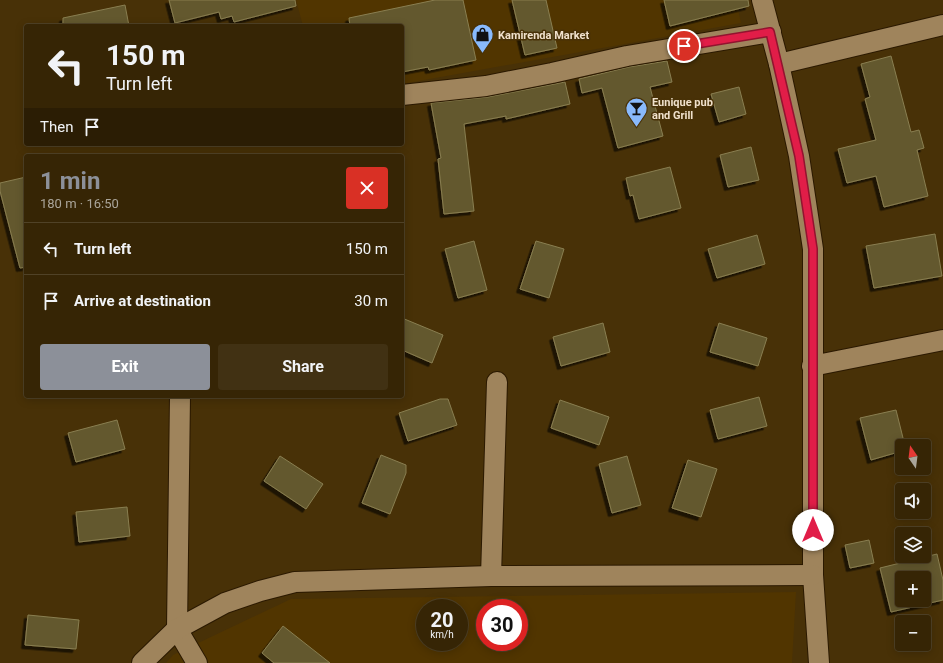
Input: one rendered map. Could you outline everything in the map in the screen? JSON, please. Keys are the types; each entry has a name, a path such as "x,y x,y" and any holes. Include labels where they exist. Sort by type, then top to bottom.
{"street":[{"path":"762,0 779,64 799,156 813,249 813,575 819,663"},
{"path":"779,64 943,25"},
{"path":"404,95 486,86 552,74 627,56 770,32"},
{"path":"812,366 943,340"},
{"path":"491,576 498,382"},
{"path":"180,398 176,629 197,663"},
{"path":"142,663 176,629 225,603 260,591 296,582 491,576 813,575"}],"shaded area":[{"name":"Kamirenda Market","path":"296,0 736,0 741,23 404,84 404,24 302,24"},
{"path":"796,592 792,663 166,663 173,655 291,599"}],"building":[{"path":"169,0 295,0 296,6 234,22 232,16 221,19 219,12 175,23"},
{"path":"435,0 463,0 476,60 429,70 428,67 404,72 404,24 350,24 349,18"},
{"path":"512,0 546,0 557,48 525,55"},
{"path":"664,0 748,0 749,6 670,26"},
{"path":"125,5 129,24 63,24 63,18"},
{"path":"891,56 911,132 919,130 924,148 917,150 928,196 884,207 876,176 847,183 838,149 876,140 865,99 870,97 861,64"},
{"path":"667,61 672,82 650,87 663,136 618,148 602,88 582,93 579,79 629,67"},
{"path":"565,82 570,104 506,119 506,116 464,124 474,211 444,214 438,159 441,158 431,103 488,97"},
{"path":"739,87 746,114 719,122 711,94"},
{"path":"751,147 759,180 728,187 720,155"},
{"path":"670,167 681,208 639,219 633,195 630,196 626,178"},
{"path":"24,177 24,267 20,268 0,191 0,183"},
{"path":"935,234 942,276 874,288 866,246"},
{"path":"757,235 765,264 717,278 708,249"},
{"path":"474,241 487,290 458,298 445,249"},
{"path":"536,241 564,249 549,298 520,289"},
{"path":"404,319 443,335 432,363 404,351"},
{"path":"603,323 610,352 561,366 553,337"},
{"path":"719,323 767,338 758,366 710,352"},
{"path":"759,397 767,426 718,439 710,410"},
{"path":"440,399 448,399 457,425 408,441 399,413"},
{"path":"560,400 609,417 599,445 551,428"},
{"path":"896,410 903,439 895,439 895,453 871,460 860,418"},
{"path":"117,420 125,449 76,462 68,433"},
{"path":"381,455 406,465 406,473 390,514 362,503"},
{"path":"280,456 323,484 306,509 264,481"},
{"path":"627,456 641,505 612,513 599,464"},
{"path":"688,460 717,469 701,517 672,508"},
{"path":"127,507 130,536 79,542 76,512"},
{"path":"869,540 874,563 850,568 845,545"},
{"path":"937,554 943,580 943,600 931,603 931,571 895,571 895,607 913,607 891,612 880,568 900,563 931,563 931,555"},
{"path":"28,615 79,620 76,649 25,645"},
{"path":"283,626 330,663 274,663 262,653"}],"place":[{"name":"Kamirenda Market","path":"483,54"},
{"name":"Eunique pub and Grill","path":"637,128"}],"route":[{"path":"684,46 770,32 779,64 799,156 813,249 813,530"}]}
